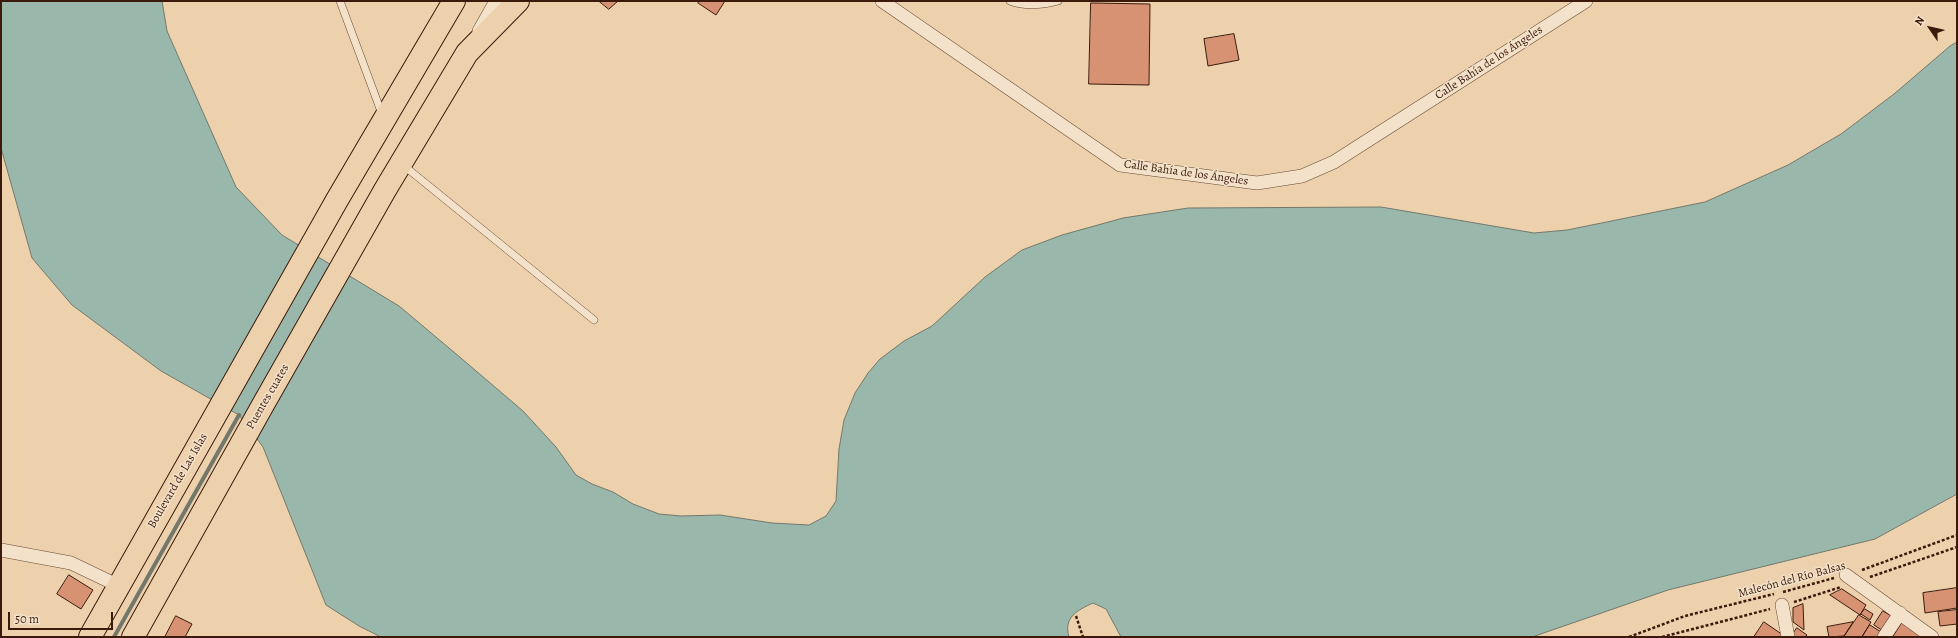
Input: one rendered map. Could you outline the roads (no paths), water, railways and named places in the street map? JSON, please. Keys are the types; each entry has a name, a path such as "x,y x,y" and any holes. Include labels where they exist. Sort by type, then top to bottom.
{"highway":[{"path":"384,120 454,1"},
{"name":"Puentes cuates","path":"133,637 366,224 466,53 518,1"},
{"name":"Boulevard de Las Islas","path":"119,586 337,200 384,120"},
{"path":"90,637 119,586"}],"street":[{"path":"466,53 496,1"},
{"name":"Calle Bahía de los Ángeles","path":"882,1 1120,164 1257,183 1302,176 1334,162 1586,1"},
{"path":"1,550 71,563 119,586"},
{"path":"1852,578 1932,637"},
{"path":"1782,605 1788,632"},
{"path":"1884,637 1900,613"}],"lane":[{"path":"340,1 384,120"},
{"path":"1010,1 1017,4 1048,4 1058,1"},
{"path":"401,164 594,320"}],"waterway":[{"path":"114,637 239,415"}]}
